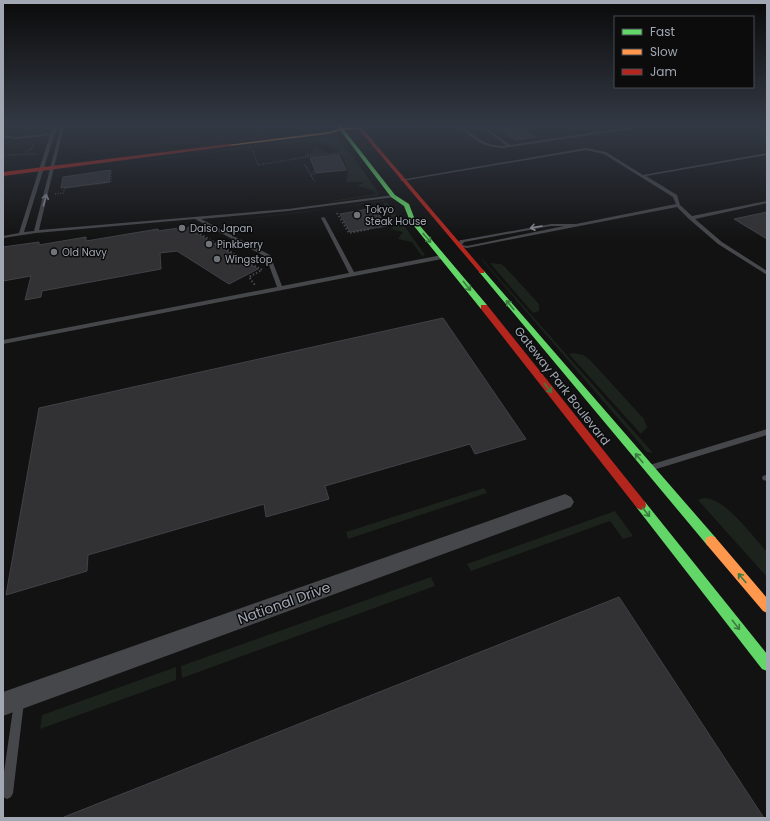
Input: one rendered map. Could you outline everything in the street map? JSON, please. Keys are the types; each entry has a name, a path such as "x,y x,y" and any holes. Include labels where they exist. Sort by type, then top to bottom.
{"street":[{"path":"3,174 53,164"},
{"path":"369,164 393,196 407,205 414,207 419,213"},
{"name":"Gateway Park Boulevard","path":"389,164 767,608"},
{"path":"3,167 48,165"},
{"name":"Gateway Park Boulevard","path":"407,205 412,220 471,290 767,664"},
{"path":"448,245 458,246"},
{"name":"National Drive","path":"12,701 565,502"}],"lane":[{"path":"402,180 495,164"},
{"path":"623,164 675,196 678,205 720,243 767,273"},
{"path":"642,176 708,164"},
{"path":"36,232 48,165"},
{"path":"21,234 48,165"},
{"path":"3,237 36,232 317,206 393,196"},
{"path":"691,218 767,202"},
{"path":"458,246 467,247 554,231 575,225 678,205"},
{"path":"196,218 268,256 280,288"},
{"path":"323,218 352,274"},
{"path":"3,342 442,257"},
{"path":"649,469 767,432"},
{"path":"7,793 12,701"}],"path":[{"path":"305,165 315,182"},
{"path":"55,194 63,193 65,188 111,182 111,170"},
{"path":"311,175 314,174 313,170"},
{"path":"338,213 349,233 370,229"},
{"path":"184,225 262,270 249,277 254,284 262,283"}],"shaded area":[{"path":"345,164 359,164 380,195 330,202 329,200 331,201 376,194 373,190 357,186 365,182 346,182 348,173"},
{"path":"385,201 299,213 218,221 327,209"},
{"path":"387,202 425,255 422,256 412,242 398,239 403,232 391,229 396,222 388,220 391,215 383,213 386,208 383,203"},
{"path":"481,259 483,260 653,453 647,452"},
{"path":"490,263 501,264 505,267 539,304 539,311 533,313"},
{"path":"573,353 583,355 590,360 644,419 647,427 641,434 569,354"},
{"path":"484,488 487,493 348,539 346,532"},
{"path":"704,498 713,500 730,511 747,528 767,552 767,577 698,500"},
{"path":"615,511 633,536 623,539 610,521 471,571 467,564"},
{"path":"431,577 435,586 182,678 181,666"},
{"path":"176,667 176,680 40,729 42,715"}],"building":[{"path":"313,164 343,164 346,170 316,173"},
{"path":"110,170 109,182 61,188 63,177"},
{"path":"374,208 387,226 350,232 340,214"},
{"path":"767,212 767,239 734,219"},
{"path":"185,227 258,269 229,284 177,251 160,253 161,269 42,291 41,297 25,300 31,276 3,281 3,247 39,242 39,245 86,237 86,241 158,229 158,231"},
{"path":"443,318 526,439 475,454 470,444 325,486 329,499 266,517 264,504 88,555 87,571 6,595 39,408"},
{"path":"619,597 764,818 64,818 64,817"}],"traffic: fast":[{"path":"369,164 393,196 407,205 412,220 484,307"},
{"path":"482,272 711,541"},
{"path":"641,505 767,664"}],"traffic: slow":[{"path":"711,541 767,607"}],"traffic: jam":[{"path":"3,174 78,164"},
{"path":"391,164 482,272"},
{"path":"484,307 641,505"}],"place":[{"name":"Tokyo Steak House","path":"357,215"},
{"name":"Daiso Japan","path":"182,228"},
{"name":"Pinkberry","path":"209,244"},
{"name":"Old Navy","path":"54,252"},
{"name":"Wingstop","path":"217,259"}]}
